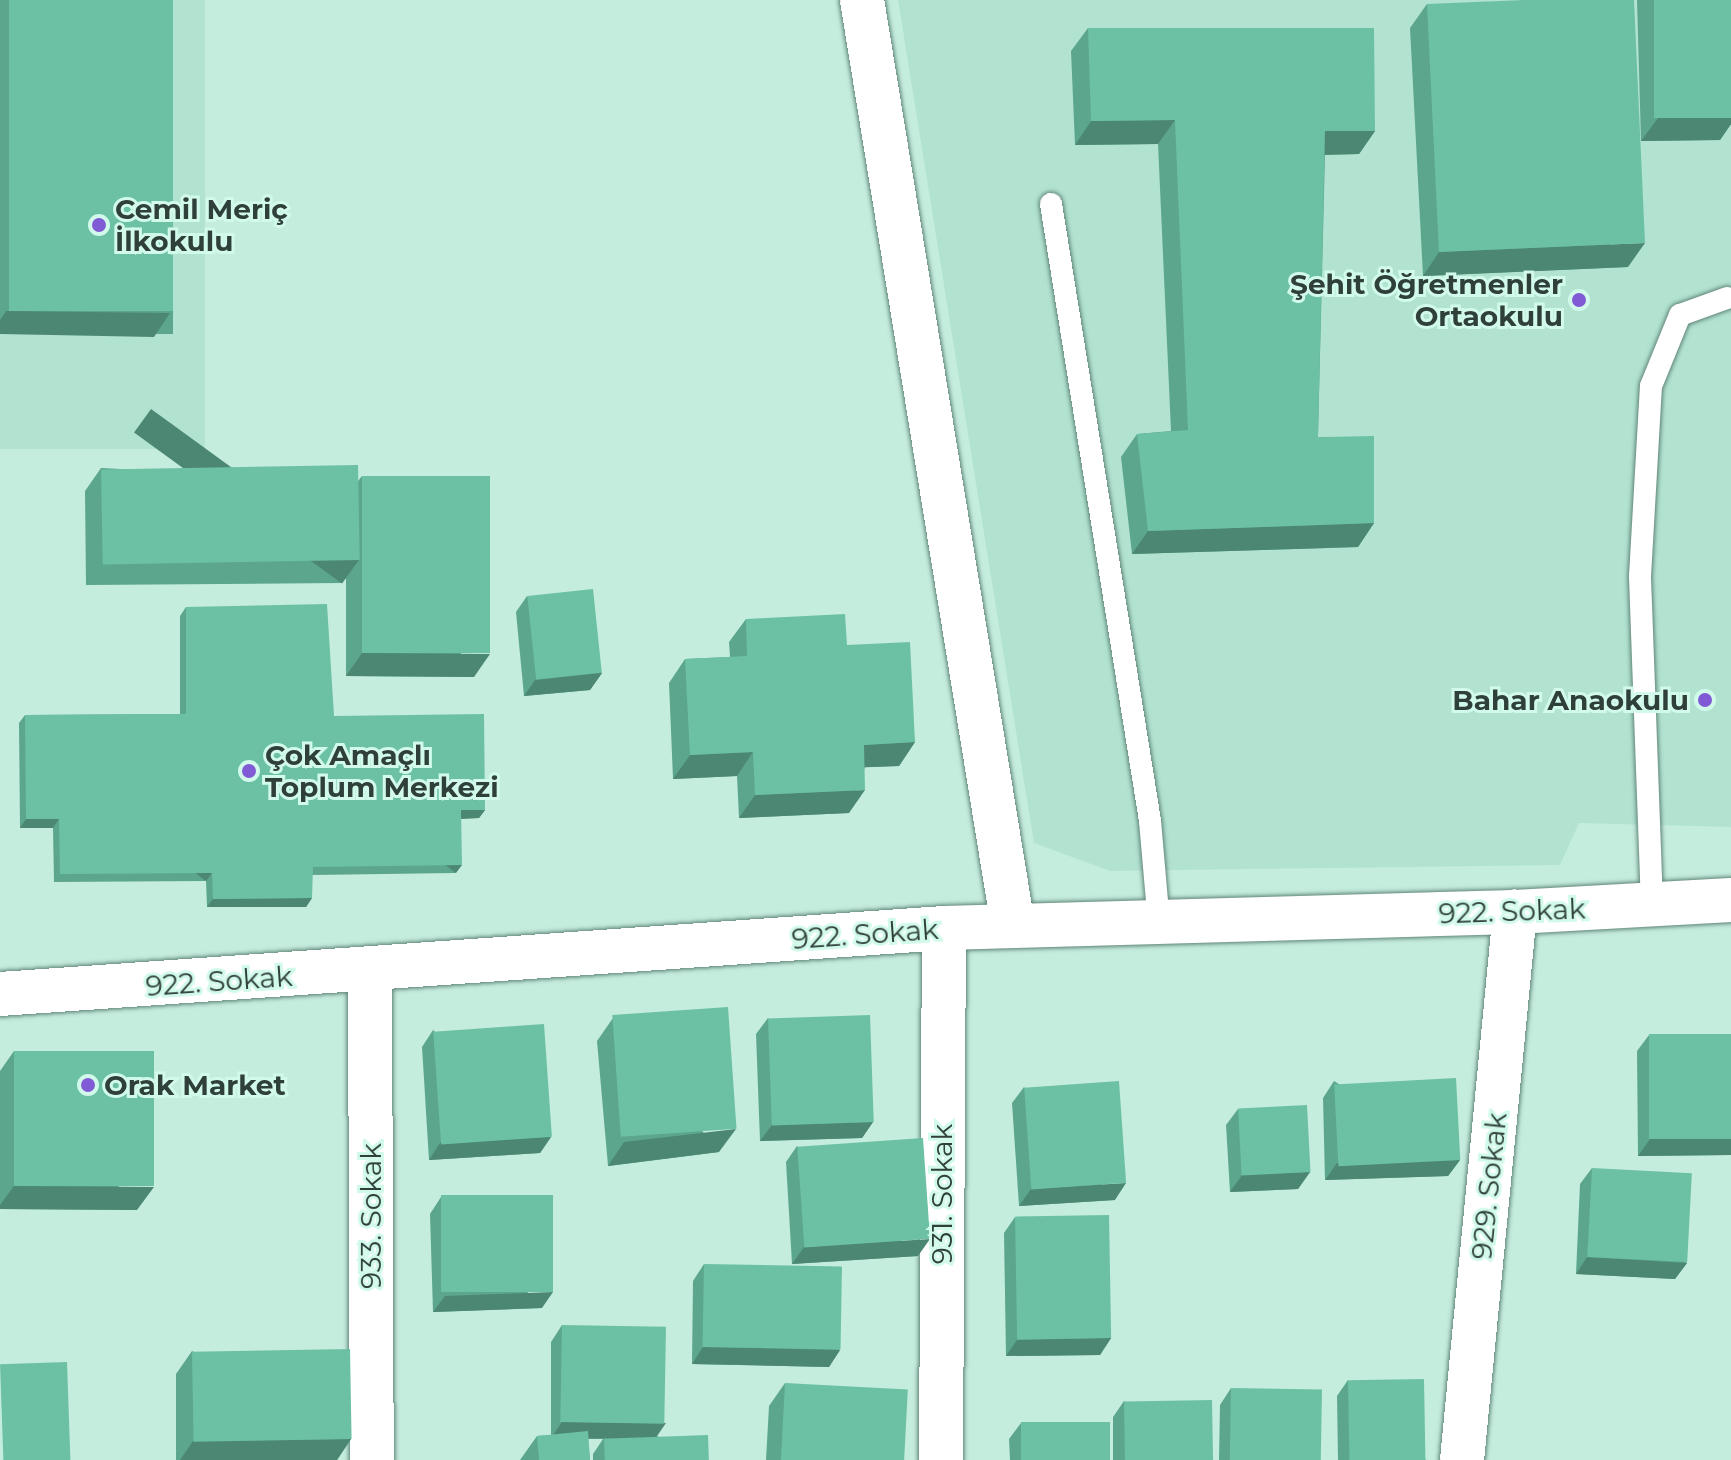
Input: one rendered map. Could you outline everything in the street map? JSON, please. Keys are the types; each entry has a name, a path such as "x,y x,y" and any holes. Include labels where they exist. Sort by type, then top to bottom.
{"street":[{"path":"862,0 1013,926"},
{"name":"922. Sokak","path":"0,994 370,971 944,928 1515,912 1731,900"},
{"name":"929. Sokak","path":"1462,1460 1515,912"},
{"name":"931. Sokak","path":"941,1460 944,928"},
{"name":"933. Sokak","path":"370,971 372,1460"}],"lane":[{"path":"1051,204 1150,821 1159,923"},
{"path":"1652,905 1640,576 1651,386 1680,315 1727,298"}],"shaded area":[{"name":"Cemil Meriç İlkokulu","path":"0,0 205,0 205,449 0,449"},
{"path":"898,0 1731,0 1731,827 1579,823 1560,865 1110,871 1034,843"}],"building":[{"path":"9,0 173,0 173,311 9,311"},
{"path":"1634,0 1645,243 1439,252 1427,4"},
{"path":"1654,0 1731,0 1731,118 1654,118"},
{"path":"1088,28 1374,28 1375,131 1325,131 1318,437 1374,436 1374,523 1148,531 1137,434 1188,430 1175,120 1091,121"},
{"path":"358,465 360,560 103,564 101,469"},
{"path":"362,476 490,476 490,653 362,653"},
{"path":"593,589 602,673 536,679 527,596"},
{"name":"Çok Amaçlı Toplum Merkezi","path":"327,604 334,716 484,714 485,810 461,810 462,865 313,867 312,898 213,899 212,873 60,874 59,819 26,819 25,715 186,714 186,607"},
{"path":"845,614 847,645 910,642 915,742 864,745 865,790 755,795 753,752 690,755 685,659 747,656 746,619"},
{"path":"728,1007 737,1129 621,1137 612,1015"},
{"path":"870,1015 874,1122 772,1125 768,1019"},
{"path":"544,1024 552,1137 441,1144 433,1032"},
{"path":"1649,1034 1731,1034 1731,1139 1649,1139"},
{"path":"14,1051 154,1051 154,1186 14,1186"},
{"path":"1456,1078 1460,1160 1338,1166 1334,1084"},
{"path":"1119,1081 1126,1183 1031,1189 1024,1088"},
{"path":"1307,1105 1311,1172 1242,1176 1238,1109"},
{"path":"923,1138 930,1239 804,1248 797,1147"},
{"path":"1592,1168 1692,1173 1687,1262 1587,1257"},
{"path":"441,1195 553,1195 553,1292 441,1292"},
{"path":"1109,1215 1111,1338 1017,1340 1015,1217"},
{"path":"704,1264 842,1266 841,1349 703,1347"},
{"path":"562,1325 666,1327 664,1424 560,1422"},
{"path":"350,1349 352,1439 194,1442 192,1352"},
{"path":"67,1362 70,1460 3,1460 0,1364"},
{"path":"1424,1379 1425,1460 1349,1460 1348,1380"},
{"path":"785,1383 908,1389 904,1460 781,1460"},
{"path":"1231,1388 1322,1390 1321,1460 1230,1460"},
{"path":"1212,1400 1213,1460 1125,1460 1124,1402"},
{"path":"1021,1422 1110,1422 1110,1460 1021,1460"},
{"path":"588,1431 590,1460 539,1460 537,1436"},
{"path":"708,1435 709,1460 605,1460 604,1439"}],"place":[{"name":"Cemil Meriç İlkokulu","path":"99,225"},
{"name":"Şehit Öğretmenler Ortaokulu","path":"1579,300"},
{"name":"Bahar Anaokulu","path":"1705,700"},
{"name":"Çok Amaçlı Toplum Merkezi","path":"249,771"},
{"name":"Orak Market","path":"88,1085"}]}
